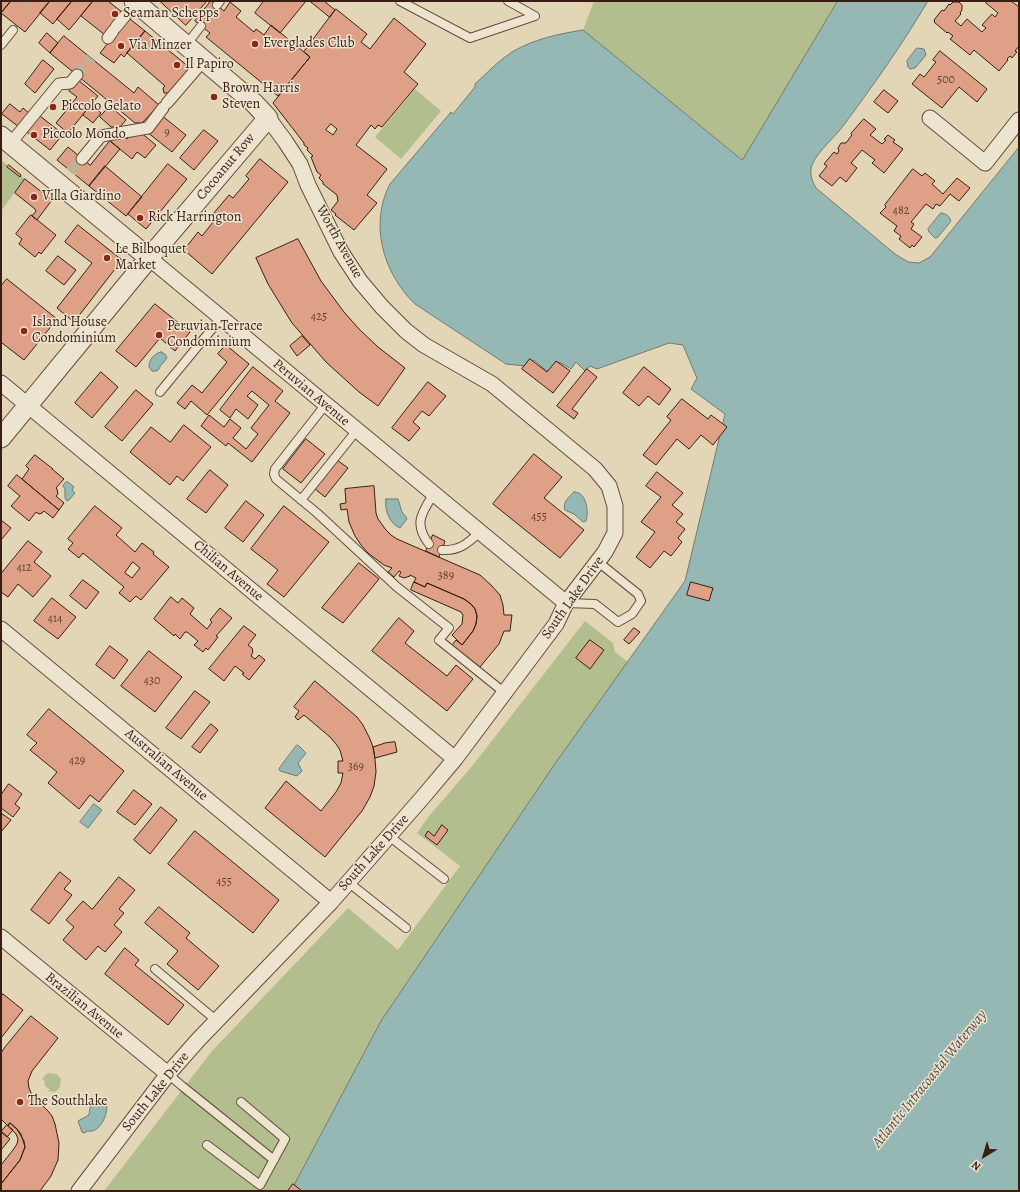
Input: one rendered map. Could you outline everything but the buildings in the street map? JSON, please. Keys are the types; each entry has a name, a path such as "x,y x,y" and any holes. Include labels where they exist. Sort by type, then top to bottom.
{"street":[{"path":"112,32 129,9"},
{"name":"Worth Avenue","path":"129,9 186,44 254,103 268,118 300,164 308,185 341,252 360,281 382,307 406,331 424,345 492,384 590,465 609,486"},
{"path":"82,159 101,136 148,128 204,60"},
{"path":"6,140 59,84 70,83 77,75"},
{"name":"Cocoanut Row","path":"1,438 149,258 268,118"},
{"path":"930,118 985,163 1019,120"},
{"name":"Peruvian Avenue","path":"6,140 566,603"},
{"name":"Chilian Avenue","path":"1,383 455,759"},
{"name":"South Lake Drive","path":"79,1191 168,1074 331,902 424,797 455,759 556,624 566,603 605,552 615,533 615,506 609,486"},
{"name":"Australian Avenue","path":"1,629 331,902"},
{"name":"Brazilian Avenue","path":"1,937 168,1074"}],"lane":[{"path":"400,1 470,38 535,16 508,1"},
{"path":"186,44 201,26"},
{"path":"1,45 13,30"},
{"path":"160,392 221,318"},
{"path":"326,404 275,469 274,474 276,479 397,587 449,628 439,640 505,692"},
{"path":"301,500 357,430"},
{"path":"429,544 423,536 420,527 421,515 434,493"},
{"path":"442,550 454,549 467,544 480,532"},
{"path":"566,603 595,604 618,622 632,614 641,601 638,594 597,562"},
{"path":"389,836 444,879"},
{"path":"348,882 406,928"},
{"path":"155,969 217,1021"},
{"path":"168,1074 274,1160"},
{"path":"207,1145 260,1185 285,1139 241,1102"}],"green space":[{"path":"594,1 838,1 742,160 583,30"},
{"path":"415,89 441,111 401,159 375,137"},
{"path":"1,160 25,179 1,211"},
{"path":"585,621 613,643 615,652 628,662 552,768 381,1021 291,1191 104,1191 212,1051 348,908 398,950 460,866 417,833 429,816 473,765"},
{"path":"49,1073 57,1074 61,1079 60,1087 55,1092 47,1091 50,1090 45,1086 44,1080 42,1080 45,1075"}],"water":[{"name":"Atlantic Intracoastal Waterway","path":"838,1 928,1 878,78 842,127 815,159 811,168 811,177 816,188 895,254 908,262 919,263 930,257 1019,147 1019,1191 291,1191 381,1021 552,768 685,581 725,414 691,389 697,378 683,345 669,343 597,369 590,366 585,371 576,362 571,369 559,362 549,373 534,360 525,366 506,364 415,304 404,292 395,278 387,263 383,247 380,231 381,215 384,199 390,184 451,112 453,114 475,87 475,84 502,59 520,47 538,40 583,30 742,160"},
{"path":"917,48 924,49 926,55 915,68 910,69 907,61"},
{"path":"941,213 948,216 951,221 938,237 935,238 928,229"},
{"path":"161,352 165,354 167,358 158,370 152,371 149,367 150,362 156,354"},
{"path":"66,482 74,487 72,490 75,493 67,501 63,486"},
{"path":"574,492 582,495 586,503 586,521 583,522 574,514 565,510 565,502"},
{"path":"386,499 398,499 402,512 407,519 400,528 393,523 388,516"},
{"path":"297,745 306,753 298,763 302,771 297,776 280,771 279,769"},
{"path":"94,804 102,810 88,828 80,822"},
{"path":"95,1100 105,1102 107,1105 106,1114 101,1124 97,1128 93,1131 84,1133 82,1132 78,1121 89,1115 91,1102"}],"tunnel":[{"path":"77,75 91,58"},
{"path":"71,172 82,159"}],"place":[{"name":"Seaman Schepps","path":"115,14"},
{"name":"Everglades Club","path":"255,44"},
{"name":"Via Minzer","path":"121,46"},
{"name":"Il Papiro","path":"177,65"},
{"name":"Brown Harris Steven","path":"214,97"},
{"name":"Piccolo Gelato","path":"53,107"},
{"name":"Piccolo Mondo","path":"34,135"},
{"name":"Villa Giardino","path":"34,197"},
{"name":"Rick Harrington","path":"140,218"},
{"name":"Le Bilboquet Market","path":"107,258"},
{"name":"Island House Condominium","path":"24,331"},
{"name":"Peruvian Terrace Condominium","path":"159,335"},
{"name":"The Southlake","path":"20,1102"}]}
